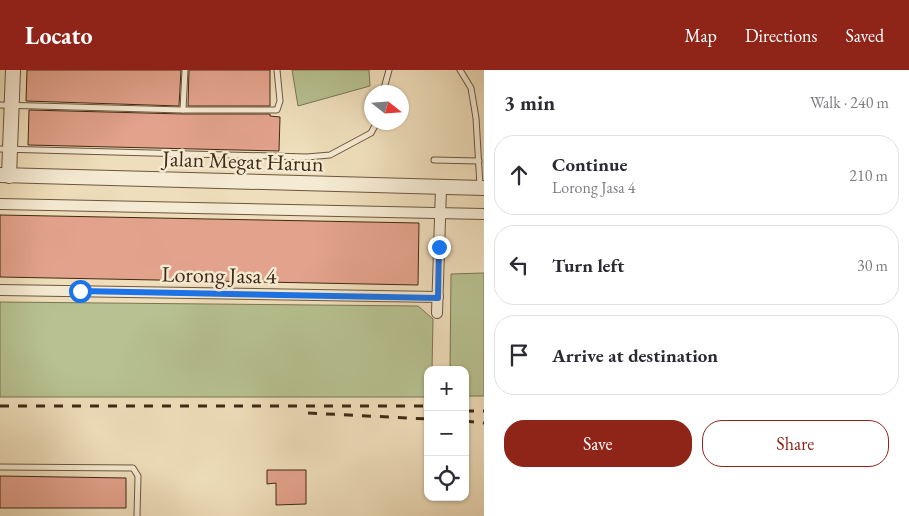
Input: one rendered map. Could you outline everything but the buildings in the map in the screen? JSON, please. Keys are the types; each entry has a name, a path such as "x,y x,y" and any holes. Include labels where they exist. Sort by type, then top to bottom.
{"street":[{"path":"5,176 6,105 14,70"},
{"name":"Jalan Megat Harun","path":"5,176 482,188"},
{"path":"438,313 441,188"},
{"name":"Jalan Megat Harun","path":"0,204 484,214"},
{"name":"Lorong Jasa 4","path":"0,290 438,298"}],"lane":[{"path":"183,110 185,70"},
{"path":"6,105 183,110 278,110 280,101 277,70"},
{"path":"385,85 389,70"},
{"path":"460,70 471,88 476,118 478,161 482,188"},
{"path":"5,149 307,157 330,155 371,133 373,130"},
{"path":"434,160 478,161"},
{"path":"0,467 133,468 138,476 137,516"}],"green space":[{"path":"292,70 369,70 370,85 364,85 364,88 298,106"},
{"path":"484,273 484,396 469,396 469,366 450,366 451,274"},
{"path":"0,302 418,306 433,319 432,366 424,366 424,397 0,397"}],"railway":[{"path":"0,406 424,406"},
{"path":"469,411 484,411"},
{"path":"308,413 424,419"},
{"path":"469,421 484,423"}],"route":[{"path":"80,291 438,298 439,247"}]}
